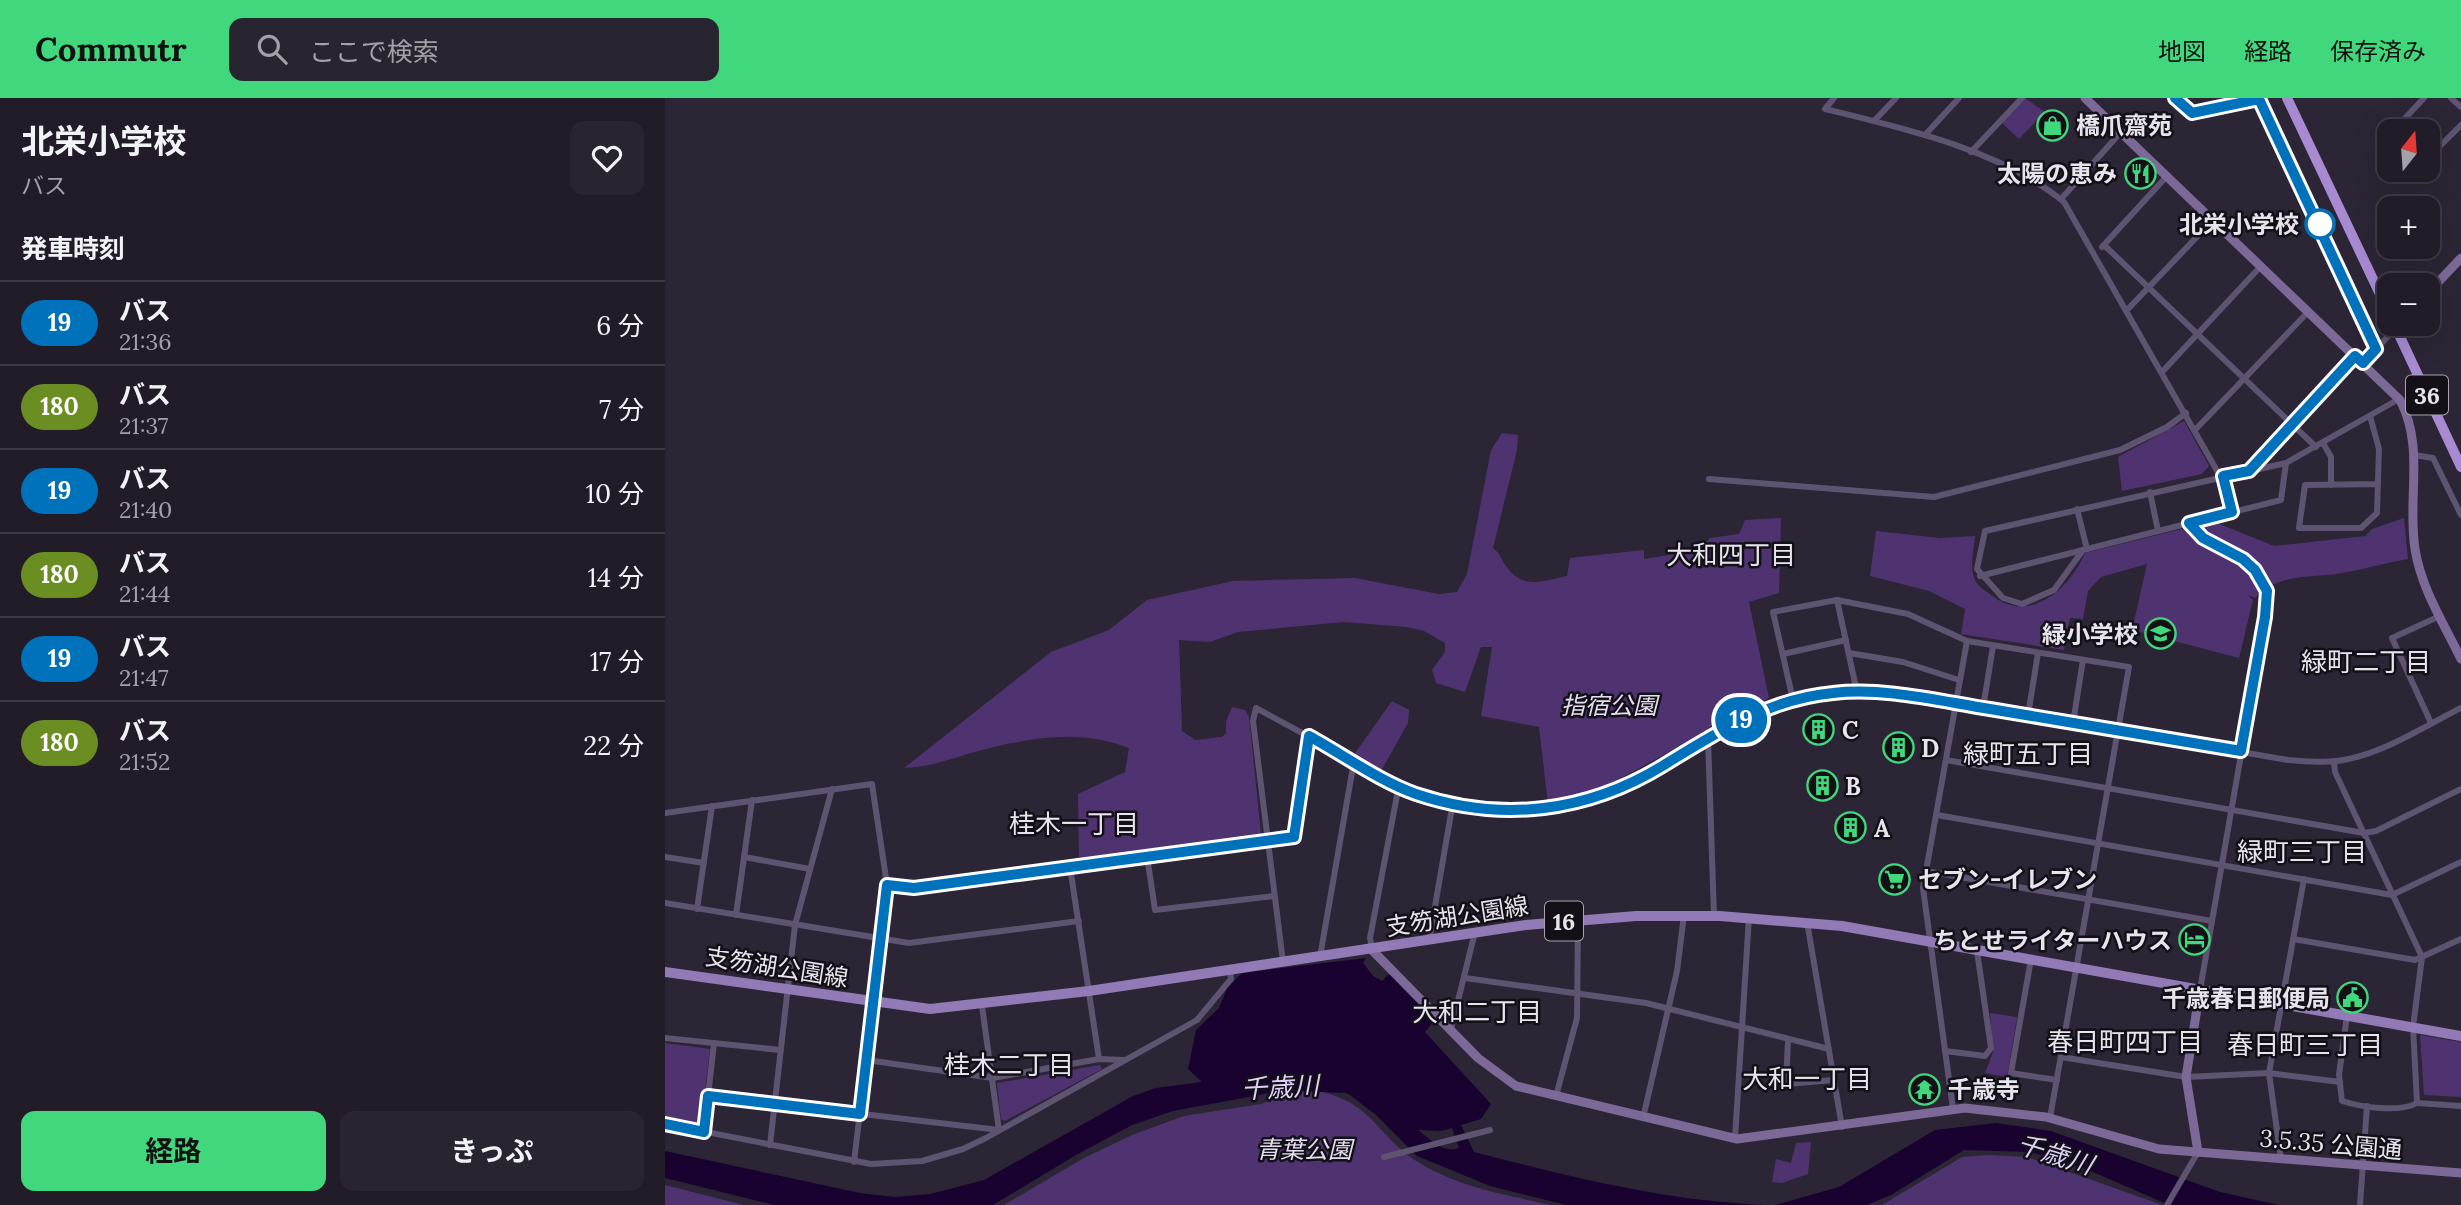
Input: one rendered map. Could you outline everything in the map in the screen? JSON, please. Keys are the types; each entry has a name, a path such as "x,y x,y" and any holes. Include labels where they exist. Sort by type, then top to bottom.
{"highway":[{"path":"2287,98 2377,288"},
{"name":"36","path":"2401,336 2461,467"}],"main road":[{"name":"支笏湖公園線","path":"665,972 930,1009 982,1006 1372,950 1475,932 1578,920 1684,915 1749,917 1807,922 2031,959 2461,1036"}],"street":[{"path":"1834,98 1825,109 1925,135 1971,152 2019,173 2061,199 2076,218 2222,476 2232,512"},
{"path":"1874,121 1896,98"},
{"path":"1925,135 1959,98"},
{"path":"2010,98 2016,104"},
{"path":"1971,152 2022,98"},
{"path":"2085,98 2399,399 2410,421 2414,455 2415,551 2421,575 2461,659"},
{"path":"2175,98 2192,113 2259,98 2376,349"},
{"path":"2404,119 2424,98"},
{"path":"2451,98 2461,107"},
{"path":"2440,146 2461,125"},
{"path":"2061,199 2121,132"},
{"path":"2096,254 2167,176"},
{"path":"2128,309 2213,220"},
{"path":"2104,246 2291,424 2332,457 2331,485"},
{"path":"2440,280 2461,258"},
{"path":"2162,372 2261,266"},
{"path":"2195,430 2309,311"},
{"path":"2363,363 2387,336"},
{"path":"2249,471 2355,356"},
{"path":"2077,509 2085,550 2055,590 2022,604 2003,598 1980,576 1977,569 1985,531 2077,509 2150,492 2286,463 2399,399"},
{"path":"1709,479 1934,496 2120,450 2167,427 2186,413"},
{"path":"2370,416 2379,449 2378,484 2377,513 2361,528 2299,528 2305,485 2378,484"},
{"path":"2414,455 2433,458 2461,515"},
{"path":"1980,576 2281,500 2286,463"},
{"path":"2150,492 2158,531"},
{"path":"2167,1205 2198,1152 2186,1077 2265,617 2267,591 2249,565 2203,538 2189,523"},
{"path":"1837,600 1857,692"},
{"path":"1793,700 1773,612 1837,600 1907,614 1967,642 2129,667 2050,1118"},
{"path":"2431,723 2392,638 2440,616"},
{"path":"1783,654 1846,640"},
{"path":"1953,1109 1923,888 1967,642"},
{"path":"1983,708 1993,646"},
{"path":"1849,653 1903,662 1959,680"},
{"path":"2028,715 2038,653"},
{"path":"2073,723 2084,660"},
{"path":"1283,962 1253,721 1256,708 1415,794 1530,812 1585,802 1629,784 1761,709 1793,700 1857,692 2028,715 2288,760 2334,762 2372,751 2461,708"},
{"path":"887,885 914,888 1294,837 1309,736"},
{"path":"1708,738 1714,916"},
{"path":"1946,760 2364,833 2376,831 2461,789"},
{"path":"1320,957 1354,761"},
{"path":"2334,762 2335,772 2422,957 2413,1027 2417,1103"},
{"path":"665,813 872,784 887,885 853,1162"},
{"path":"1372,950 1370,938 1398,785"},
{"path":"770,1145 795,925 832,789"},
{"path":"736,915 752,800"},
{"path":"1429,941 1453,802"},
{"path":"697,909 712,806"},
{"path":"1937,815 2392,895 2461,862"},
{"path":"744,856 810,869"},
{"path":"1147,856 1155,910 1274,896"},
{"path":"665,858 703,863"},
{"path":"1070,866 1099,1059"},
{"path":"1926,871 2212,922"},
{"path":"2281,1159 2269,1073 2304,879"},
{"path":"665,903 909,943 1079,920"},
{"path":"1643,1118 1669,1010 1684,915"},
{"path":"1735,1138 1744,1030 1749,917"},
{"path":"1556,1096 1577,1018 1578,920"},
{"path":"1807,922 1842,1126"},
{"path":"1451,1029 1475,932"},
{"path":"2293,939 2415,960 2461,939"},
{"name":"3.5.35 公園通","path":"1372,950 1478,1058 1510,1083 1643,1118 1735,1138 1842,1126 1953,1109 1992,1110 2050,1118 2159,1149 2461,1173"},
{"path":"1945,1051 1985,1056 1991,1048 1977,951"},
{"path":"2031,959 2011,1073 2057,1080"},
{"path":"665,1124 853,1162 899,1164 922,1161 963,1149 1197,1020 1231,979 1230,970"},
{"path":"1465,978 1633,1001 1829,1049"},
{"path":"982,1006 999,1130"},
{"path":"2347,1015 2340,1082 2342,1101 2367,1106 2409,1108 2417,1103 2461,1106"},
{"path":"665,1038 781,1050"},
{"path":"1788,1041 1786,1084 1834,1080"},
{"path":"704,1132 714,1043"},
{"path":"2061,1057 2186,1077 2269,1073 2340,1082"},
{"path":"866,1060 993,1077 1099,1059 1127,1060"},
{"path":"708,1096 999,1130"},
{"path":"2360,1205 2367,1106"},
{"path":"1384,1157 1487,1130"}],"green space":[{"path":"2025,98 2045,112 2019,139 2002,123"},
{"path":"2184,421 2209,466 2202,474 2122,491 2118,457"},
{"name":"指宿公園","path":"1502,433 1518,435 1517,450 1493,548 1512,574 1526,581 1567,576 1570,558 1644,550 1644,559 1699,550 1710,538 1739,534 1745,520 1781,518 1779,593 1749,602 1769,698 1608,785 1548,804 1539,727 1481,716 1492,647 1481,647 1465,692 1436,683 1432,670 1445,652 1445,643 1424,631 1407,627 1343,622 1238,632 1210,642 1179,640 1182,731 1195,740 1222,737 1226,733 1226,722 1232,707 1245,710 1249,717 1261,834 1079,858 1078,794 1125,772 1129,748 1092,738 1038,739 1001,745 934,764 904,768 1051,652 1109,630 1147,600 1233,581 1355,578 1439,594 1457,592 1467,574 1491,450"},
{"path":"2404,518 2408,559 2342,573 2284,580 2273,584 2255,598 2248,595 2253,600 2239,658 2132,630 2147,564 2101,577 2088,591 2083,619 2070,618 2064,650 1961,634 1965,609 1929,591 1870,576 1876,531 1940,538 1975,536 1972,564 1976,582 2005,603 2033,605 2046,599 2069,579 2085,553 2182,529 2192,534 2202,529 2203,524 2217,523 2274,546 2365,536 2372,529"},
{"path":"1392,701 1409,710 1408,723 1381,771 1353,756"},
{"path":"1990,1013 2017,1017 2007,1077 1985,1073 1993,1052"},
{"path":"2420,1035 2461,1042 2461,1097 2424,1095"},
{"path":"665,1043 710,1049 701,1125 665,1118"},
{"path":"1100,1065 1102,1069 1005,1121 1001,1119 997,1083"},
{"name":"青葉公園","path":"1313,1090 1333,1095 1362,1110 1404,1152 1433,1171 1483,1189 1551,1205 1004,1205 1084,1158 1132,1135 1184,1116 1261,1104 1292,1093"},
{"path":"1811,1142 1808,1174 1782,1183 1772,1182 1776,1159 1791,1163 1796,1143"},
{"path":"1962,1157 2027,1157 2162,1205 1882,1205"},
{"path":"665,1185 744,1205 665,1205"}],"water":[{"path":"1366,958 1363,963 1373,976 1382,981 1390,973 1435,1020 1425,1032 1491,1104 1481,1119 1461,1125 1474,1152 1582,1179 1655,1193 1765,1205 1566,1205 1490,1186 1417,1156 1376,1115 1350,1095 1316,1080 1270,1093 1173,1111 1132,1125 993,1205 774,1205 665,1178 665,1151 860,1193 895,1197 930,1194 984,1180 1133,1096 1156,1088 1202,1082 1188,1069 1196,1030 1219,1008 1227,988 1242,973","holes":["1452,1128 1459,1148 1442,1147 1418,1130 1441,1131"]},
{"path":"1996,1123 2051,1131 2220,1192 2279,1205 2169,1205 2086,1169 2031,1152 1964,1150 1891,1195 1867,1205 1775,1205 1839,1187 1935,1130"}],"waterway":[{"name":"千歳川","path":"1286,1084 1341,1087"}],"bus line":[{"name":"19","path":"665,1124 704,1132 708,1096 860,1114 887,885 914,888 1294,837 1309,736 1415,794 1483,808 1530,812 1585,802 1619,789 1761,709 1836,692 1873,692 1927,699 2241,751 2267,606 2267,591 2255,570 2243,559 2203,538 2189,523 2232,512 2223,476 2249,471 2252,464 2355,356 2363,363 2376,349 2299,179 2259,99 2192,113 2175,98"}],"place":[{"name":"橋爪齋苑","path":"2053,125"},
{"name":"太陽の恵み","path":"2140,173"},
{"name":"北栄小学校","path":"2320,224"},
{"name":"緑小学校","path":"2161,634"},
{"name":"C","path":"1819,730"},
{"name":"D","path":"1898,748"},
{"name":"B","path":"1822,786"},
{"name":"A","path":"1851,828"},
{"name":"セブン-イレブン","path":"1895,879"},
{"name":"ちとせライターハウス","path":"2195,940"},
{"name":"千歳春日郵便局","path":"2353,998"},
{"name":"千歳寺","path":"1925,1089"}],"district":[{"name":"大和四丁目","path":"1731,554"},
{"name":"緑町二丁目","path":"2366,661"},
{"name":"緑町五丁目","path":"2028,753"},
{"name":"桂木一丁目","path":"1074,823"},
{"name":"緑町三丁目","path":"2302,851"},
{"name":"大和二丁目","path":"1477,1011"},
{"name":"春日町四丁目","path":"2125,1041"},
{"name":"春日町三丁目","path":"2305,1044"},
{"name":"桂木二丁目","path":"1009,1064"},
{"name":"大和一丁目","path":"1807,1078"}]}
